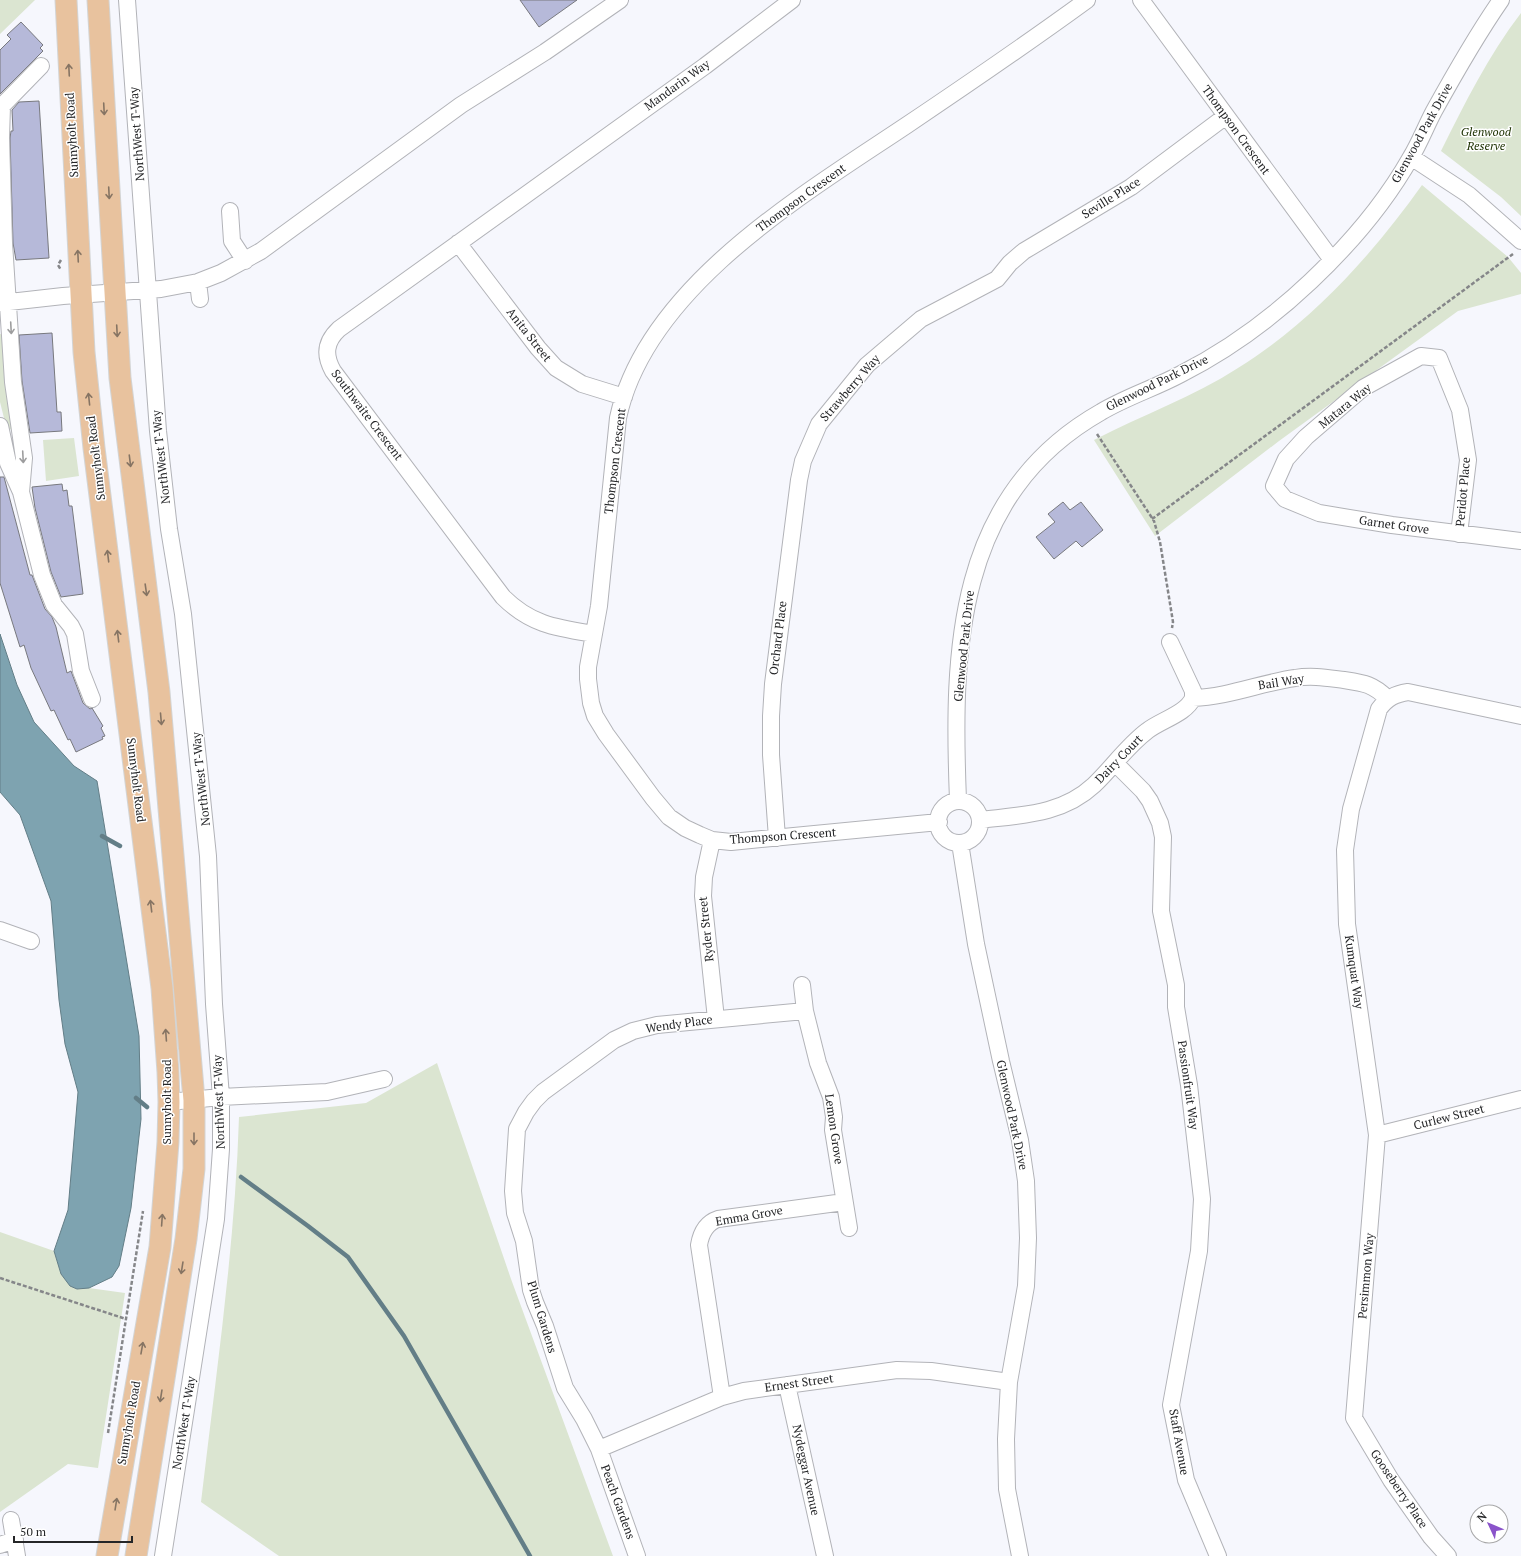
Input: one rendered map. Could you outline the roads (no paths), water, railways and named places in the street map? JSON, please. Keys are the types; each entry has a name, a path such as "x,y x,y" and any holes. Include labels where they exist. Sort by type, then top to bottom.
{"main road":[{"name":"Sunnyholt Road","path":"66,0 80,295 94,448 162,988 169,1102 168,1142 160,1247 108,1556"},
{"name":"Sunnyholt Road","path":"98,0 117,340 125,426 159,692 194,1100 194,1169 186,1240 136,1556"}],"street":[{"name":"NorthWest T-Way","path":"127,0 159,438 169,529 183,614 207,848 214,1004 221,1097 221,1149 216,1219 164,1556"},
{"path":"4,302 147,290 198,282 221,273 261,251 461,105 545,52 620,0"},
{"name":"Mandarin Way","path":"561,168 704,66 792,0"},
{"name":"Thompson Crescent","path":"939,822 731,842 712,840 685,828 665,812 600,725 591,703 588,679 616,434 624,397 642,356 659,328 691,291 747,238 815,187 1019,50 1088,0"},
{"name":"Thompson Crescent","path":"1141,0 1332,260"},
{"name":"Glenwood Park Drive","path":"958,800 957,703 962,638 968,594 979,555 1000,510 1017,485 1044,454 1074,429 1104,410 1183,373 1230,345 1292,298 1332,260 1360,230 1385,198 1411,157 1460,63 1501,0"},
{"path":"21,492 24,458 4,302 1,107 41,66"},
{"name":"Seville Place","path":"997,279 1010,263 1024,250 1131,187 1226,116"},
{"path":"1411,157 1470,195 1518,247"},
{"name":"Southwaite Crescent","path":"561,168 335,333 327,348 327,358 333,371 508,602 542,624 594,634"},
{"path":"230,211 232,241 245,260"},
{"name":"Anita Street","path":"458,243 538,348 556,368 582,384 624,397"},
{"name":"Strawberry Way","path":"813,441 823,418 846,393 863,370 882,351 921,319 997,279"},
{"path":"198,282 200,299"},
{"name":"Matara Way","path":"1274,486 1286,459 1306,437 1363,388 1421,356 1439,358"},
{"name":"Peridot Place","path":"1439,358 1460,410 1468,460 1459,534"},
{"path":"0,426 8,463 21,492 42,575 54,606 71,626 75,634 81,671 92,699"},
{"name":"Orchard Place","path":"777,838 771,755 773,684 799,480 803,462 813,441"},
{"name":"Garnet Grove","path":"1274,486 1285,499 1319,513 1392,525 1521,541"},
{"path":"1170,642 1190,684 1193,698"},
{"name":"Bail Way","path":"1193,698 1213,697 1297,677 1321,677 1365,683 1372,686 1388,699"},
{"path":"1388,699 1398,694 1408,692 1521,716"},
{"name":"Dairy Court","path":"980,820 1034,814 1067,804 1094,785 1132,743 1147,731 1188,707 1193,698"},
{"name":"Kumquat Way","path":"1377,1135 1347,924 1345,850 1351,809 1379,709 1388,699"},
{"name":"Passionfruit Way","path":"1115,763 1143,791 1150,801 1160,823 1163,837 1160,902 1176,985 1176,1007 1189,1085 1202,1199 1199,1251"},
{"path":"958,800 972,804 977,809 980,820 979,829 976,835 971,839 960,842 951,841 945,838 941,832 939,822 941,811 945,806 958,800"},
{"name":"Ryder Street","path":"712,840 704,877 703,896 716,1019"},
{"name":"Glenwood Park Drive","path":"960,842 976,944 1001,1061 1020,1140 1026,1181 1028,1238 1026,1286 1009,1382 1006,1439 1007,1489 1014,1536 1020,1556"},
{"path":"0,930 31,941"},
{"path":"802,985 805,1011"},
{"name":"Wendy Place","path":"517,1129 526,1112 543,1092 623,1035 650,1026 805,1011"},
{"name":"Lemon Grove","path":"805,1011 818,1063 831,1097 834,1117 833,1130 844,1202"},
{"path":"169,1102 221,1097 327,1092 384,1079"},
{"name":"Curlew Street","path":"1377,1135 1521,1099"},
{"name":"Plum Gardens","path":"517,1129 513,1198 526,1254 531,1290 545,1326 565,1388 584,1419 599,1449"},
{"name":"Persimmon Way","path":"1354,1418 1377,1135"},
{"path":"844,1202 849,1228"},
{"name":"Emma Grove","path":"722,1397 699,1245 704,1229 718,1219 844,1202"},
{"name":"Staff Avenue","path":"1199,1251 1172,1405 1186,1480 1218,1556"},
{"name":"Ernest Street","path":"599,1449 722,1397 787,1385 897,1370 931,1371 1009,1382"},
{"name":"Nydeggar Avenue","path":"787,1385 825,1556"},
{"name":"Gooseberry Place","path":"1354,1418 1391,1480 1431,1537 1448,1556"},
{"name":"Peach Gardens","path":"599,1449 637,1556"},
{"path":"11,1520 17,1556"},
{"path":"0,1545 15,1540"}],"water":[{"path":"0,634 17,685 34,722 74,766 97,781 139,1036 141,1119 131,1208 119,1266 112,1277 89,1288 77,1289 70,1286 61,1274 54,1251 68,1210 78,1092 65,1044 59,1000 51,901 20,815 0,792"}],"waterway":[{"path":"102,836 120,846"},
{"path":"136,1098 147,1107"},
{"path":"241,1177 348,1257 404,1336 530,1556"}],"park label":[{"name":"Glenwood Reserve","path":"1486,139"}]}
